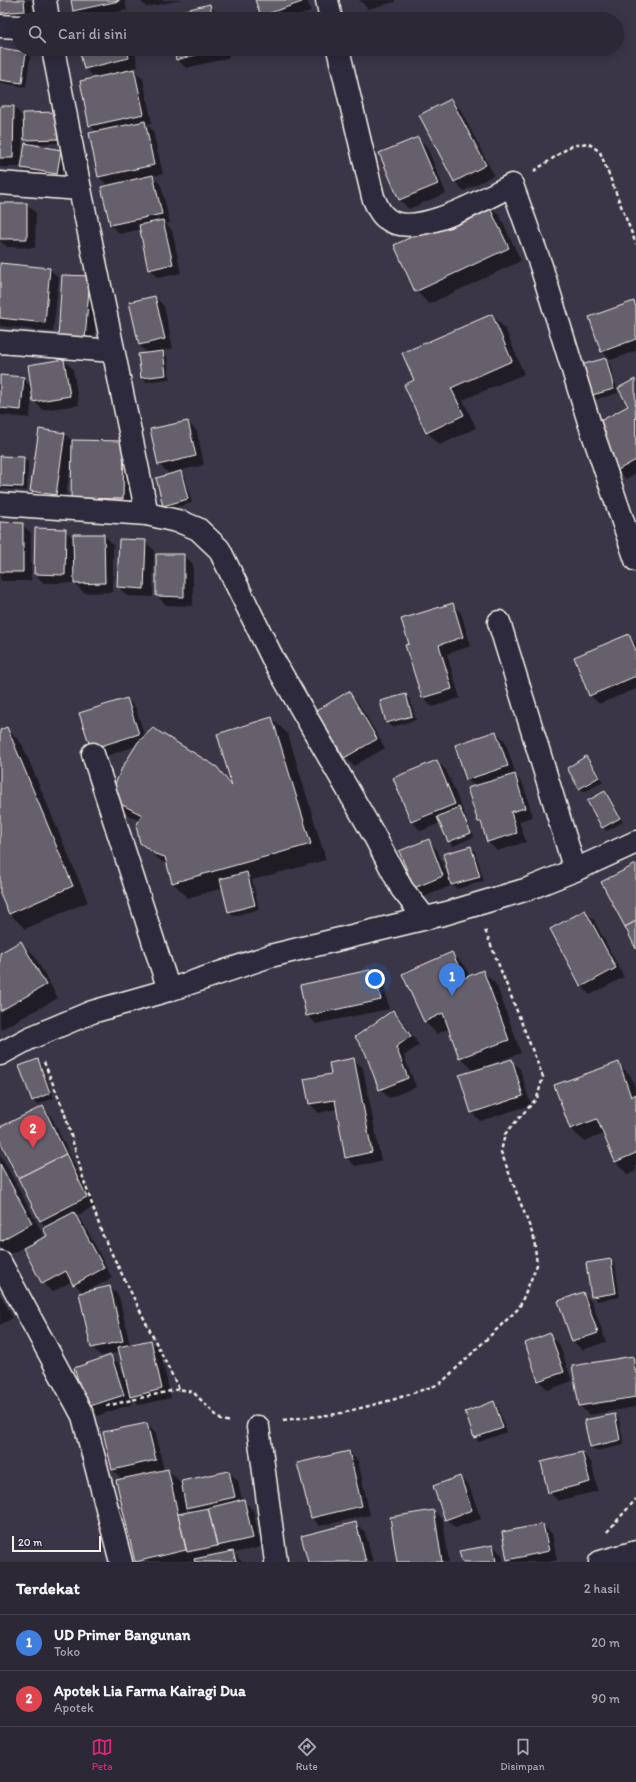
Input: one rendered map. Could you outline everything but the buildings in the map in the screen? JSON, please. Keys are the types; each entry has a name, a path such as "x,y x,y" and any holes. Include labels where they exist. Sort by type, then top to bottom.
{"street":[{"path":"45,0 47,12"},
{"path":"327,0 330,12"},
{"path":"0,26 12,27"},
{"path":"54,56 80,189 147,514"},
{"path":"340,56 373,198 385,218 397,223 414,226 430,222 465,208 512,185 541,266 589,422 636,560"},
{"path":"0,183 80,189"},
{"path":"0,342 113,351"},
{"path":"0,504 147,514 198,528 219,549 274,661 375,837 402,889 425,918"},
{"path":"499,622 575,870"},
{"path":"93,754 169,990"},
{"path":"0,1054 30,1038 92,1012 169,990 270,956 425,918 528,889 575,870 636,842"},
{"path":"0,1262 83,1416 121,1562"},
{"path":"258,1426 276,1562"},
{"path":"600,1562 636,1552"}],"path":[{"path":"512,185 571,146 588,143 600,152 636,244"},
{"path":"83,1416 92,1413 100,1407 179,1390 193,1392 221,1420 258,1426 283,1420 337,1414 392,1400 440,1384 519,1308 537,1265 534,1238 501,1152 505,1134 538,1098 543,1077 475,905"},
{"path":"30,1038 39,1048 64,1111 84,1181 103,1236 179,1390"}],"place":[{"name":"UD Primer Bangunan","path":"452,996"},
{"name":"Apotek Lia Farma Kairagi Dua","path":"33,1148"}]}
